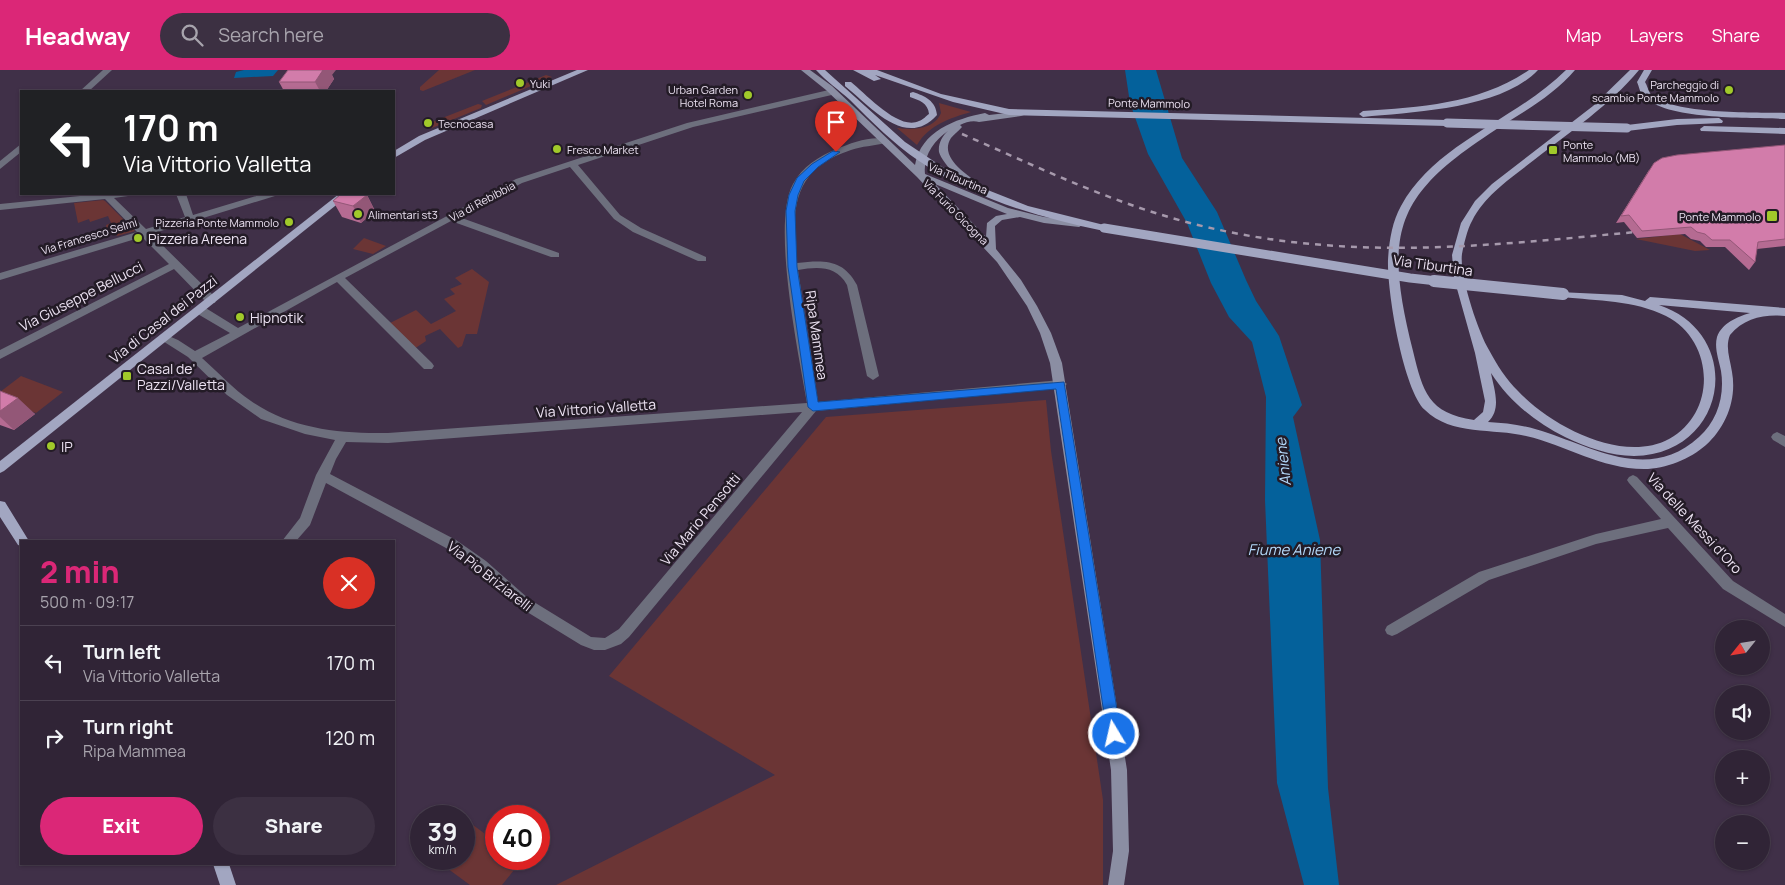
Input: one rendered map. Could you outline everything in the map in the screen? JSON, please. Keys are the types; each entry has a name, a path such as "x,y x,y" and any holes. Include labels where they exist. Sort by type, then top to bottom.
{"main road":[{"path":"395,154 422,138 584,70"},
{"path":"824,72 845,82 894,122 917,124 928,120 933,115 932,106 924,100 857,70"},
{"path":"870,70 919,90 956,102 1023,113"},
{"path":"1276,118 1374,113 1456,103 1505,88 1534,70"},
{"path":"1571,70 1552,88 1463,148 1410,197 1399,223 1394,249 1396,297 1417,387 1428,406 1442,417 1466,424 1527,431 1586,453 1617,462 1647,464 1674,459 1691,450 1706,438 1715,428 1723,411 1728,392 1722,344 1725,334 1736,324 1767,310"},
{"path":"1478,424 1489,414 1491,401 1485,367 1460,286 1457,259 1458,246 1471,213 1480,200 1494,186 1596,108 1636,70"},
{"path":"1648,70 1641,82 1642,89 1651,97 1664,104 1691,111 1785,116"},
{"name":"Via Tiburtina","path":"824,72 894,137 920,157 950,175 1025,207 1079,224 1428,280 1562,294 1785,312"},
{"name":"Ponte Mammolo","path":"1023,113 1276,118"},
{"path":"1276,118 1447,124 1785,131"},
{"path":"1627,128 1677,122 1785,122"},
{"name":"Via di Casal dei Pazzi","path":"0,468 344,195"},
{"path":"1476,338 1507,387 1518,399 1543,418 1578,437 1607,447 1633,451 1652,449 1678,438 1701,418 1710,396 1711,369 1702,345 1683,322 1664,311 1622,299"},
{"path":"0,506 22,540"},
{"path":"221,865 228,885"}],"street":[{"path":"85,90 108,70"},
{"name":"Via Tiburtina","path":"805,70 833,92 882,141 920,175 986,203 1023,216 1054,222 1079,224"},
{"name":"Via di Rebibbia","path":"196,356 338,277 519,181 573,165 690,125 833,92"},
{"path":"920,175 920,157 936,135 946,128 960,121 985,116 1023,113"},
{"path":"979,188 953,168 946,159 943,150 947,137 956,129 985,116"},
{"name":"Ripa Mammea","path":"813,407 793,267 790,211 793,195 800,180 815,166 836,152 861,144 882,141"},
{"path":"0,166 20,148"},
{"path":"573,165 617,217 637,230 702,259"},
{"name":"Via Furio Cicogna","path":"920,175 992,248 1011,272 1036,312 1050,344 1060,384 1119,770 1121,851 1116,885"},
{"path":"0,207 116,195"},
{"path":"182,195 190,219"},
{"name":"Via Francesco Selmi","path":"0,277 269,195"},
{"path":"107,196 211,300"},
{"name":"Via Furio Cicogna","path":"992,248 989,231 991,224 1003,217 1023,216"},
{"path":"450,218 555,255"},
{"path":"793,267 825,264 839,269 846,274 852,285 873,376"},
{"name":"Via Giuseppe Bellucci","path":"0,355 175,265"},
{"path":"338,277 428,366"},
{"path":"200,310 237,332"},
{"name":"Via Vittorio Valletta","path":"164,338 182,346 196,356 230,391 256,410 290,425 343,437 388,438 813,407 1060,384"},
{"name":"Via Mario Pensotti","path":"606,644 616,640 624,633 813,407"},
{"path":"289,540 305,521 322,475 343,437"},
{"name":"Via Pio Briziarelli","path":"322,475 451,544 474,560 524,603 541,615 586,641 600,645 606,644"},
{"name":"Via delle Messi d'Oro","path":"1633,480 1728,584 1785,621"},
{"path":"1392,630 1484,576 1596,539 1672,522"}],"shaded area":[{"path":"439,70 475,70 423,91 420,90 420,87"},
{"path":"546,75 552,77 486,105 482,101"},
{"path":"939,103 971,112 934,127 917,145 897,128 916,129 928,126 938,119 941,113"},
{"path":"478,104 482,105 481,108 432,128 425,128 432,122"},
{"path":"103,200 135,231 117,236 114,230 107,232 106,225 111,223 108,216 90,222 89,219 78,223 74,203"},
{"path":"1680,234 1710,250 1695,251 1636,239"},
{"path":"364,238 386,246 373,254 353,249"},
{"path":"472,269 489,282 477,334 466,334 462,346 458,348 440,329 425,336 426,341 414,349 390,323 416,310 431,324 456,311 444,299 455,294 450,289 462,284 455,278"},
{"path":"21,376 63,392 36,413 0,400 0,392"},
{"path":"1046,400 1051,451 1103,800 1103,885 556,885 775,775 609,676 826,417"},
{"path":"475,826 485,834 485,870 514,870 502,885 470,885 450,870 475,870"}],"water":[{"path":"244,70 278,70 273,76 234,78 236,72"},
{"name":"Fiume Aniene","path":"1125,70 1156,70 1182,158 1217,212 1256,301 1279,336 1302,405 1293,417 1320,540 1328,788 1339,885 1304,885 1277,783 1265,500 1266,397 1252,342 1229,317 1211,283 1187,223 1148,154 1130,103"}],"building":[{"path":"288,70 323,70 315,82 279,82"},
{"path":"1785,145 1785,239 1758,242 1755,262 1730,240 1712,240 1691,227 1642,231 1629,215 1621,216 1654,163 1662,158"},
{"path":"340,195 367,195 353,206 333,201"},
{"path":"0,391 18,398 0,411"}],"railway":[{"path":"962,134 1066,179 1145,210 1232,233 1292,242 1350,247 1408,248 1526,242 1647,231"}],"place":[{"name":"Yuki","path":"520,83"},
{"name":"Parcheggio di scambio Ponte Mammolo","path":"1729,90"},
{"name":"Urban Garden Hotel Roma","path":"748,95"},
{"name":"Tecnocasa","path":"428,123"},
{"name":"Fresco Market","path":"557,149"},
{"name":"Ponte Mammolo (MB)","path":"1553,150"},
{"name":"Alimentari st3","path":"358,214"},
{"name":"Ponte Mammolo","path":"1772,216"},
{"name":"Pizzeria Ponte Mammolo","path":"289,222"},
{"name":"Pizzeria Areena","path":"138,238"},
{"name":"Hipnotik","path":"240,317"},
{"name":"Casal de' Pazzi/Valletta","path":"127,376"},
{"name":"IP","path":"51,446"}],"route":[{"path":"836,152 821,161 800,180 793,195 790,211 793,267 813,407 1060,384 1114,734"}],"water label":[{"name":"Aniene","path":"1283,462"}]}
